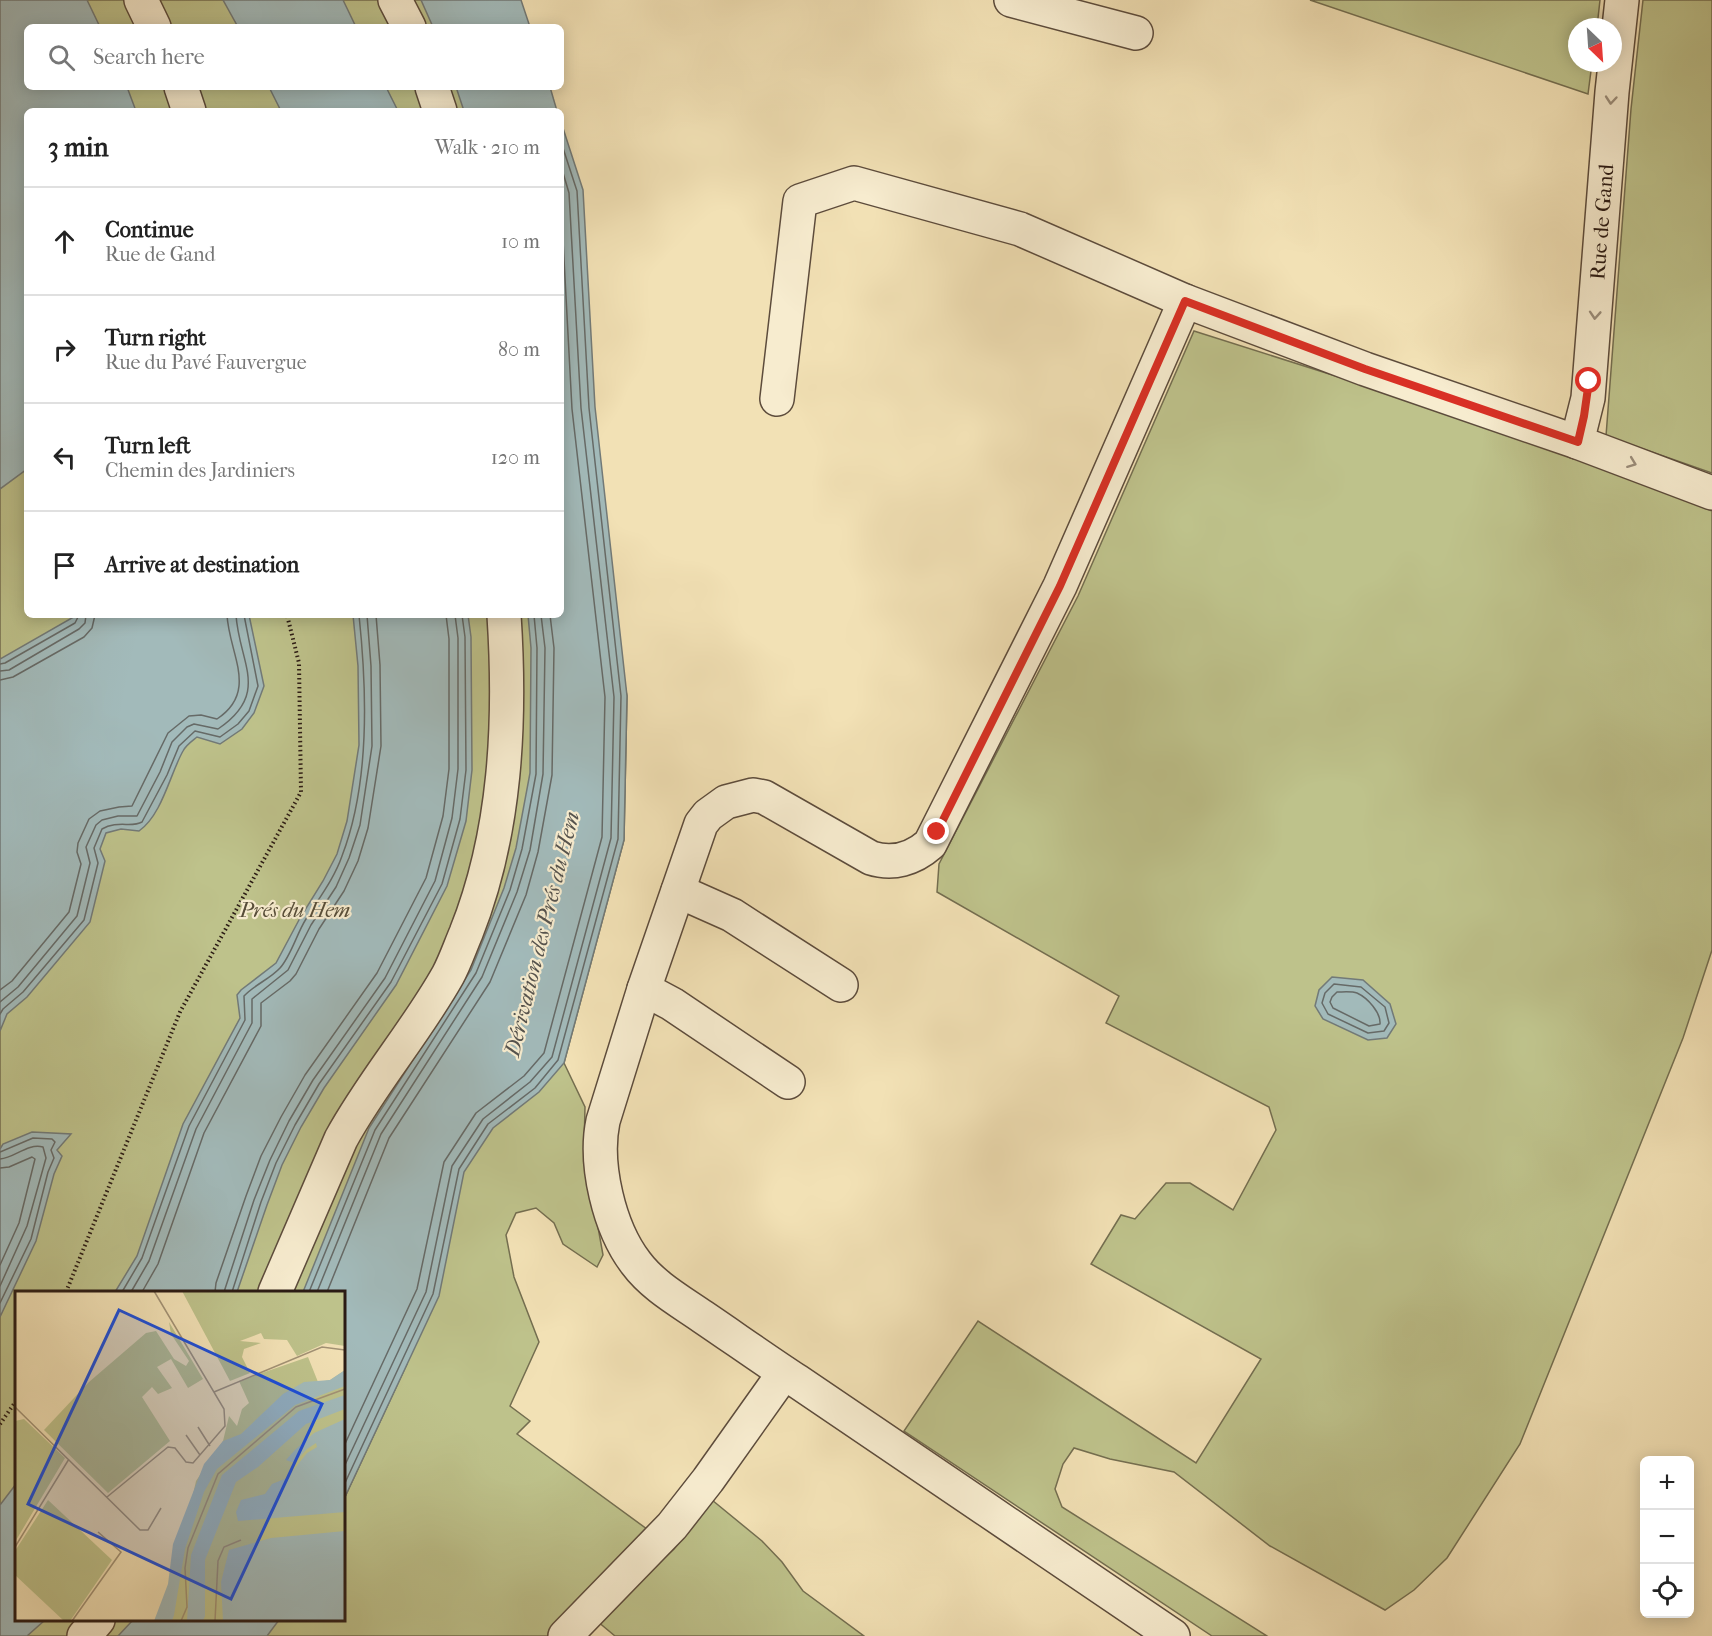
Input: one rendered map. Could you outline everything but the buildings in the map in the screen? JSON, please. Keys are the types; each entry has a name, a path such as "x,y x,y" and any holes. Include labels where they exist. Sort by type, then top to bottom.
{"street":[{"path":"141,0 153,24"},
{"path":"395,0 407,24"},
{"path":"1011,0 1136,33"},
{"name":"Rue de Gand","path":"1578,442 1589,389 1612,92 1622,0"},
{"path":"182,90 188,108"},
{"path":"433,90 439,108"},
{"path":"777,399 800,201 854,183 1020,229 1185,301 1365,369 1578,442 1712,493"},
{"path":"1173,1636 661,1287 636,1263 613,1218 601,1174 600,1137 644,988 701,824 708,815 726,802 753,795 774,801 871,858 880,861 899,861 911,857 930,844 1060,586 1185,301"},
{"path":"276,1291 345,1132 370,1091 439,992 450,973 472,918 490,855 502,788 507,666 504,618"},
{"path":"678,891 732,915 842,985"},
{"path":"644,988 672,1004 788,1082"},
{"path":"565,1636 672,1526 708,1480 784,1373"},
{"path":"84,1636 97,1621"}],"path":[{"path":"67,1291 180,1012 302,792 299,663 288,618"},
{"path":"0,1424 15,1402"}],"green space":[{"name":"Prés du Hem","path":"0,0 486,0 496,24 24,24 24,90 515,90 518,108 24,108 24,618 564,618 564,355 627,696 624,840 564,1063 585,1107 584,1149 603,1255 597,1267 563,1244 554,1223 536,1208 516,1213 506,1235 514,1277 539,1342 510,1406 530,1421 517,1434 651,1532 548,1636 0,1636"},
{"path":"1310,0 1600,0 1598,18 1568,18 1568,72 1591,72 1588,94"},
{"path":"1643,0 1712,0 1712,473 1606,436 1631,109"},
{"path":"1194,331 1559,447 1712,511 1712,950 1683,1038 1520,1444 1447,1558 1414,1590 1385,1610 1270,1546 1174,1472 1110,1459 1074,1448 1063,1464 1055,1489 1062,1507 1267,1636 1212,1636 904,1431 978,1321 1196,1463 1261,1359 1091,1264 1121,1215 1135,1219 1166,1183 1190,1183 1233,1210 1276,1130 1269,1107 1106,1023 1119,996 937,892 939,864 1078,596"},
{"path":"712,1500 762,1541 782,1562 803,1591 864,1636 615,1636 597,1621 674,1549"}],"water":[{"path":"0,0 87,0 99,24 24,24 24,90 128,90 135,108 24,108 24,471 0,489"},
{"path":"223,0 343,0 355,24 236,24"},
{"path":"421,0 521,0 529,24 432,24"},
{"path":"270,90 388,90 396,108 280,108"},
{"path":"457,90 551,90 556,108 463,108"},
{"name":"Dérivation des Prés du Hem","path":"564,131 583,190 595,407 627,696 624,840 564,1063 539,1092 493,1128 464,1172 439,1296 345,1497 345,1291 303,1291 369,1128 471,970 504,888 516,848 530,773 531,648 528,618 564,618"},
{"path":"72,618 250,618 264,686 254,713 242,729 220,744 197,737 186,747 178,760 160,805 147,824 139,831 121,829 106,833 100,849 105,861 90,922 27,997 7,1014 0,1031 0,659"},
{"path":"353,618 468,618 471,637 472,770 466,821 447,886 396,985 324,1088 301,1127 282,1165 237,1291 116,1291 137,1256 183,1124 240,1018 237,995 276,963 337,854 347,821 359,745 358,666"},
{"path":"1332,977 1363,980 1390,1004 1396,1024 1387,1038 1368,1040 1323,1019 1315,1006 1319,990"},
{"path":"32,1132 71,1134 57,1150 62,1156 54,1174 36,1241 0,1317 0,1149 3,1144"},
{"path":"15,1485 15,1621 44,1621 27,1636 0,1636 0,1505"},
{"path":"132,1621 278,1621 267,1636 118,1636"}],"route":[{"path":"937,832 1060,586 1185,301 1365,369 1578,442 1588,398 1589,381"}]}
